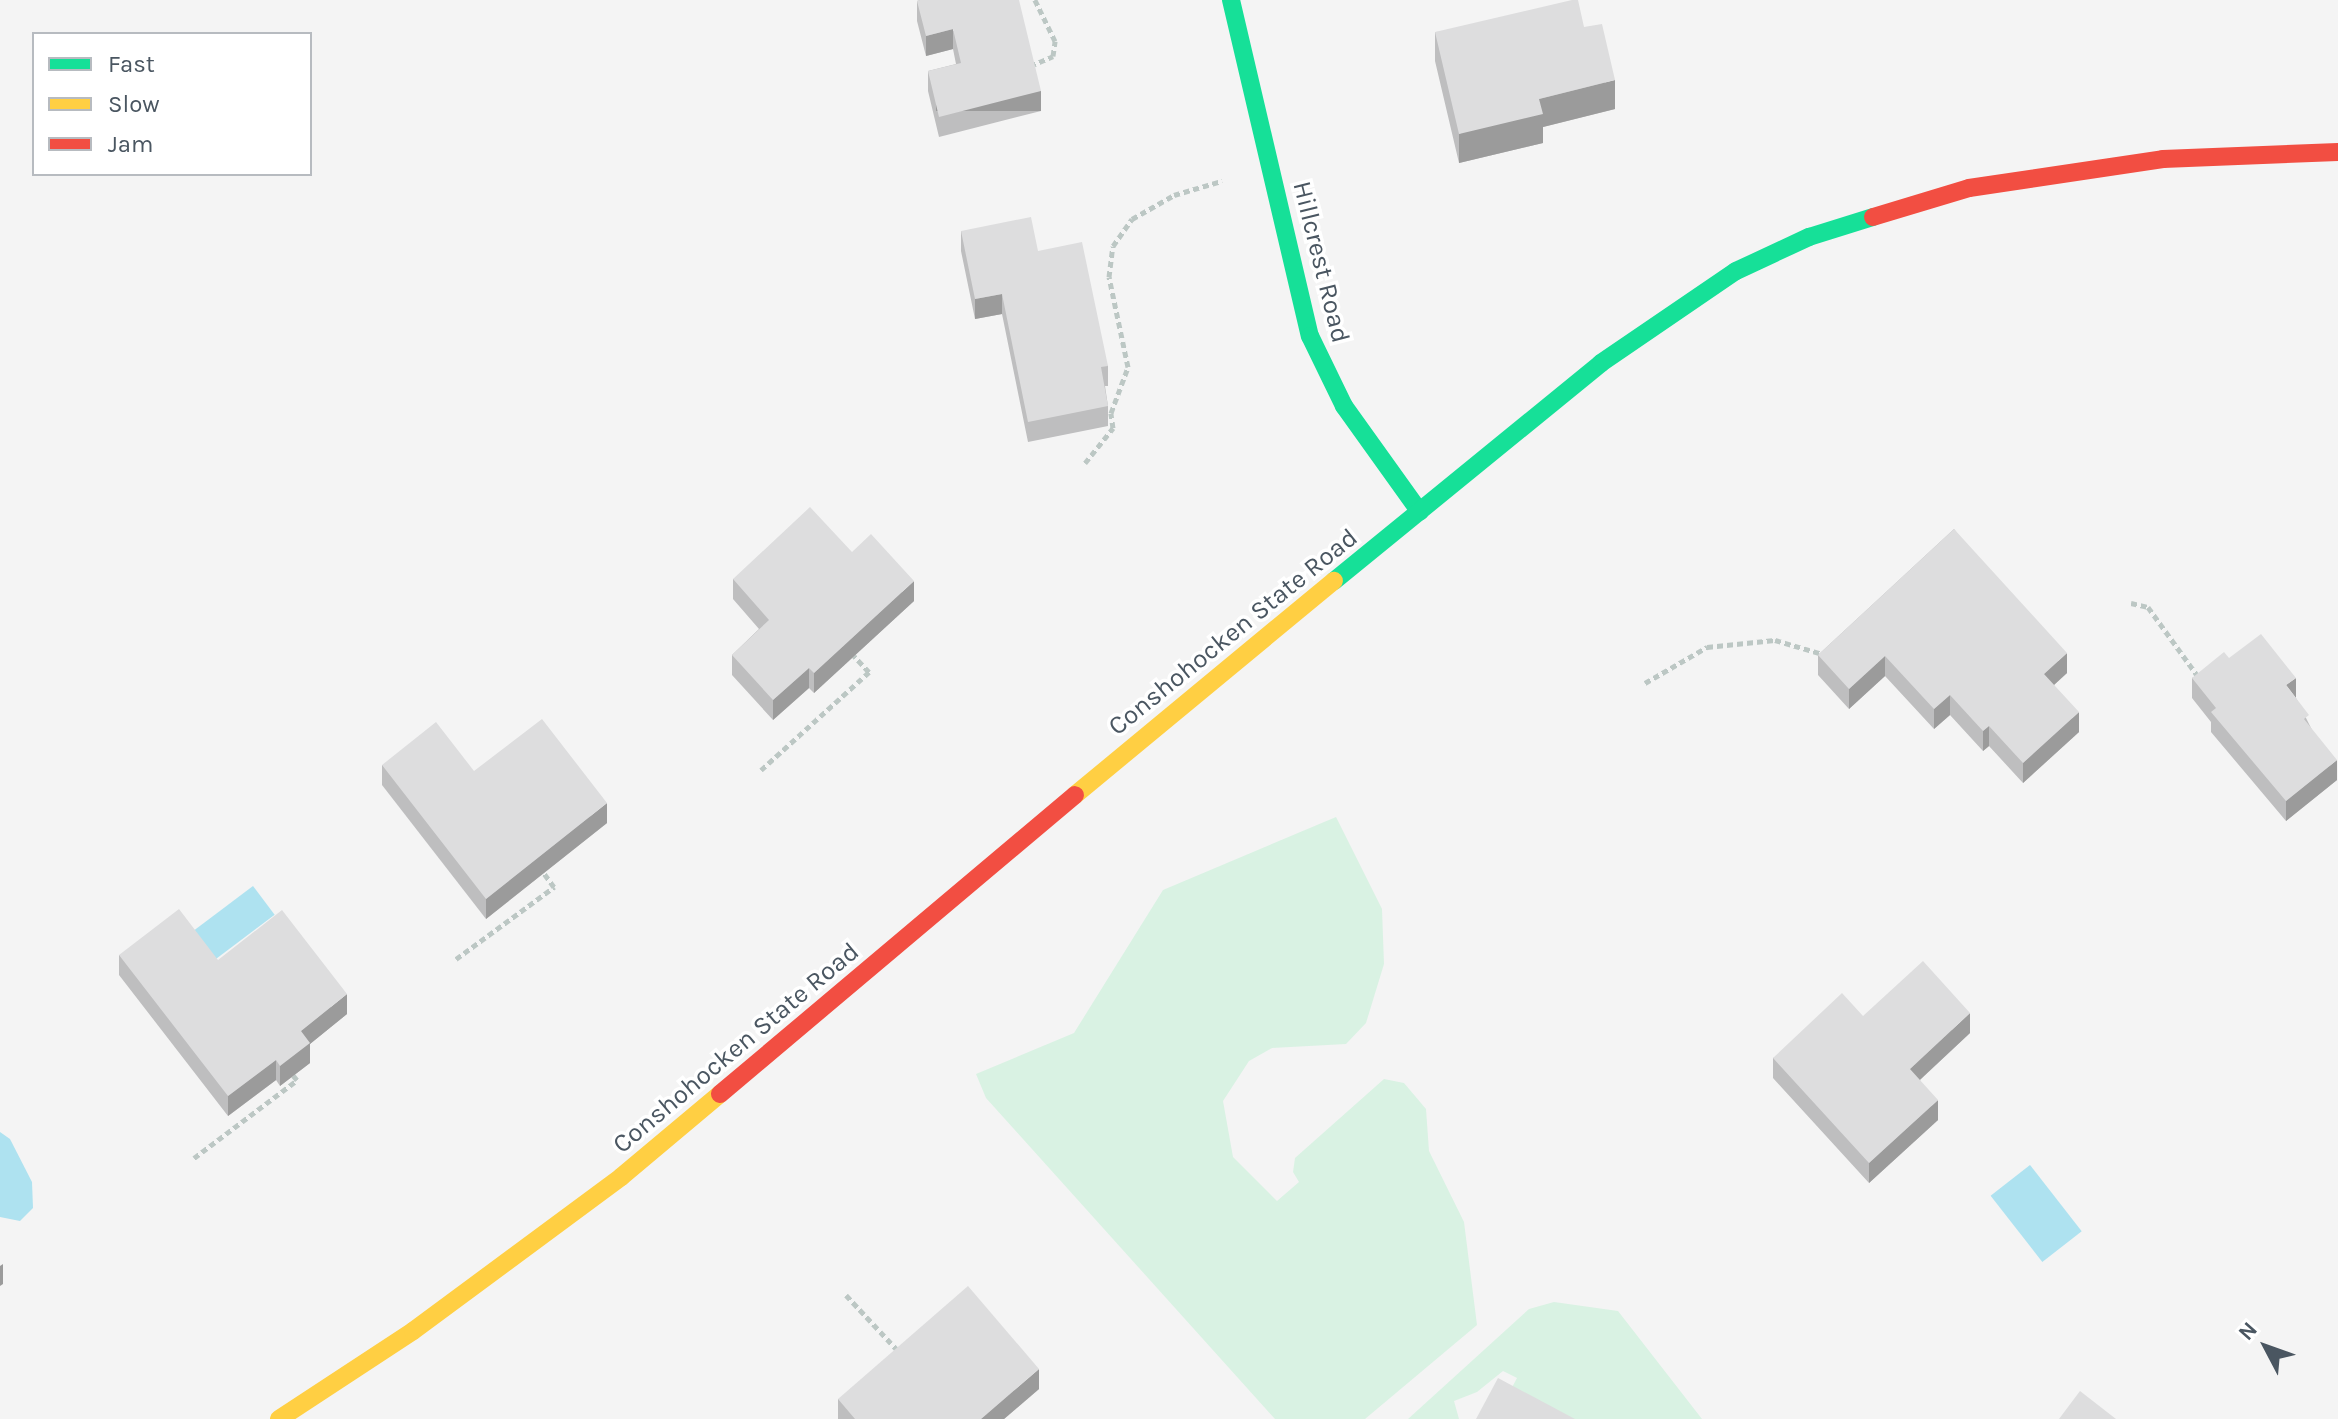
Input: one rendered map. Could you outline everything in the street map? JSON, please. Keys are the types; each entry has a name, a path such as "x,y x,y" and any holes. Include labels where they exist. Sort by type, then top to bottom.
{"main road":[{"name":"Hillcrest Road","path":"1231,0 1320,361 1344,406 1420,512"},
{"name":"Conshohocken State Road","path":"279,1419 413,1331 621,1177 1601,363 1736,271 1809,237 1969,188 2058,172 2163,159 2338,152"}],"path":[{"path":"1030,66 1053,56 1055,41 1035,0"},
{"path":"1085,463 1113,428 1111,413 1128,367 1109,277 1113,246 1132,219 1174,195 1270,166"},
{"path":"2131,603 2148,607 2200,679 2209,673"},
{"path":"1645,683 1707,647 1775,640 1814,647 1833,660"},
{"path":"761,770 869,672 854,656"},
{"path":"456,959 554,887 544,873"},
{"path":"194,1158 297,1080 293,1075"},
{"path":"846,1295 906,1360"}],"green space":[{"path":"1336,817 1382,909 1384,964 1366,1023 1346,1044 1272,1048 1249,1061 1223,1101 1233,1157 1277,1201 1299,1182 1293,1172 1295,1158 1384,1079 1404,1083 1426,1109 1429,1151 1464,1222 1477,1325 1365,1419 1275,1419 986,1098 976,1074 1074,1033 1163,890"},
{"path":"1554,1302 1618,1311 1702,1419 1549,1419 1507,1397 1517,1378 1503,1371 1477,1392 1454,1401 1459,1419 1408,1419 1529,1309"}],"water":[{"path":"253,886 275,915 216,959 194,931"},
{"path":"0,1132 10,1139 32,1182 33,1208 20,1221 0,1217"},
{"path":"2030,1165 2082,1231 2042,1262 1991,1196"}],"building":[{"path":"1019,0 1041,91 939,117 928,71 961,63 953,29 926,36 917,1"},
{"path":"1578,0 1584,27 1602,24 1615,80 1539,99 1543,114 1459,134 1435,32"},
{"path":"1031,217 1038,251 1082,242 1108,366 1101,367 1108,406 1028,422 1002,294 975,299 961,231"},
{"path":"810,507 852,552 871,534 914,581 814,673 809,668 773,700 732,655 769,620 733,579"},
{"path":"1954,529 2067,653 2044,674 2079,712 2023,763 1989,726 1983,731 1950,695 1934,709 1885,656 1849,689 1818,655"},
{"path":"2261,634 2296,678 2286,685 2309,715 2304,719 2337,760 2286,801 2211,712 2216,708 2192,678 2224,652 2229,658"},
{"path":"542,719 607,803 486,899 382,765 436,722 474,771"},
{"path":"179,909 218,960 282,910 347,994 301,1031 310,1043 280,1066 276,1060 228,1096 119,955"},
{"path":"1923,961 1970,1013 1910,1069 1938,1100 1869,1163 1773,1058 1842,993 1863,1016"},
{"path":"968,1286 1039,1369 981,1419 855,1419 838,1399"},
{"path":"1498,1378 1575,1419 1476,1419"},
{"path":"2080,1391 2116,1419 2059,1419"}],"traffic: fast":[{"path":"1231,0 1310,336 1344,406 1420,512"},
{"path":"1334,581 1601,363 1736,271 1809,237 1873,217"}],"traffic: slow":[{"path":"1075,795 1334,581"},
{"path":"279,1419 413,1331 621,1177 720,1094"}],"traffic: jam":[{"path":"1873,217 1969,188 2163,159 2338,152"},
{"path":"720,1094 1075,795"}]}
